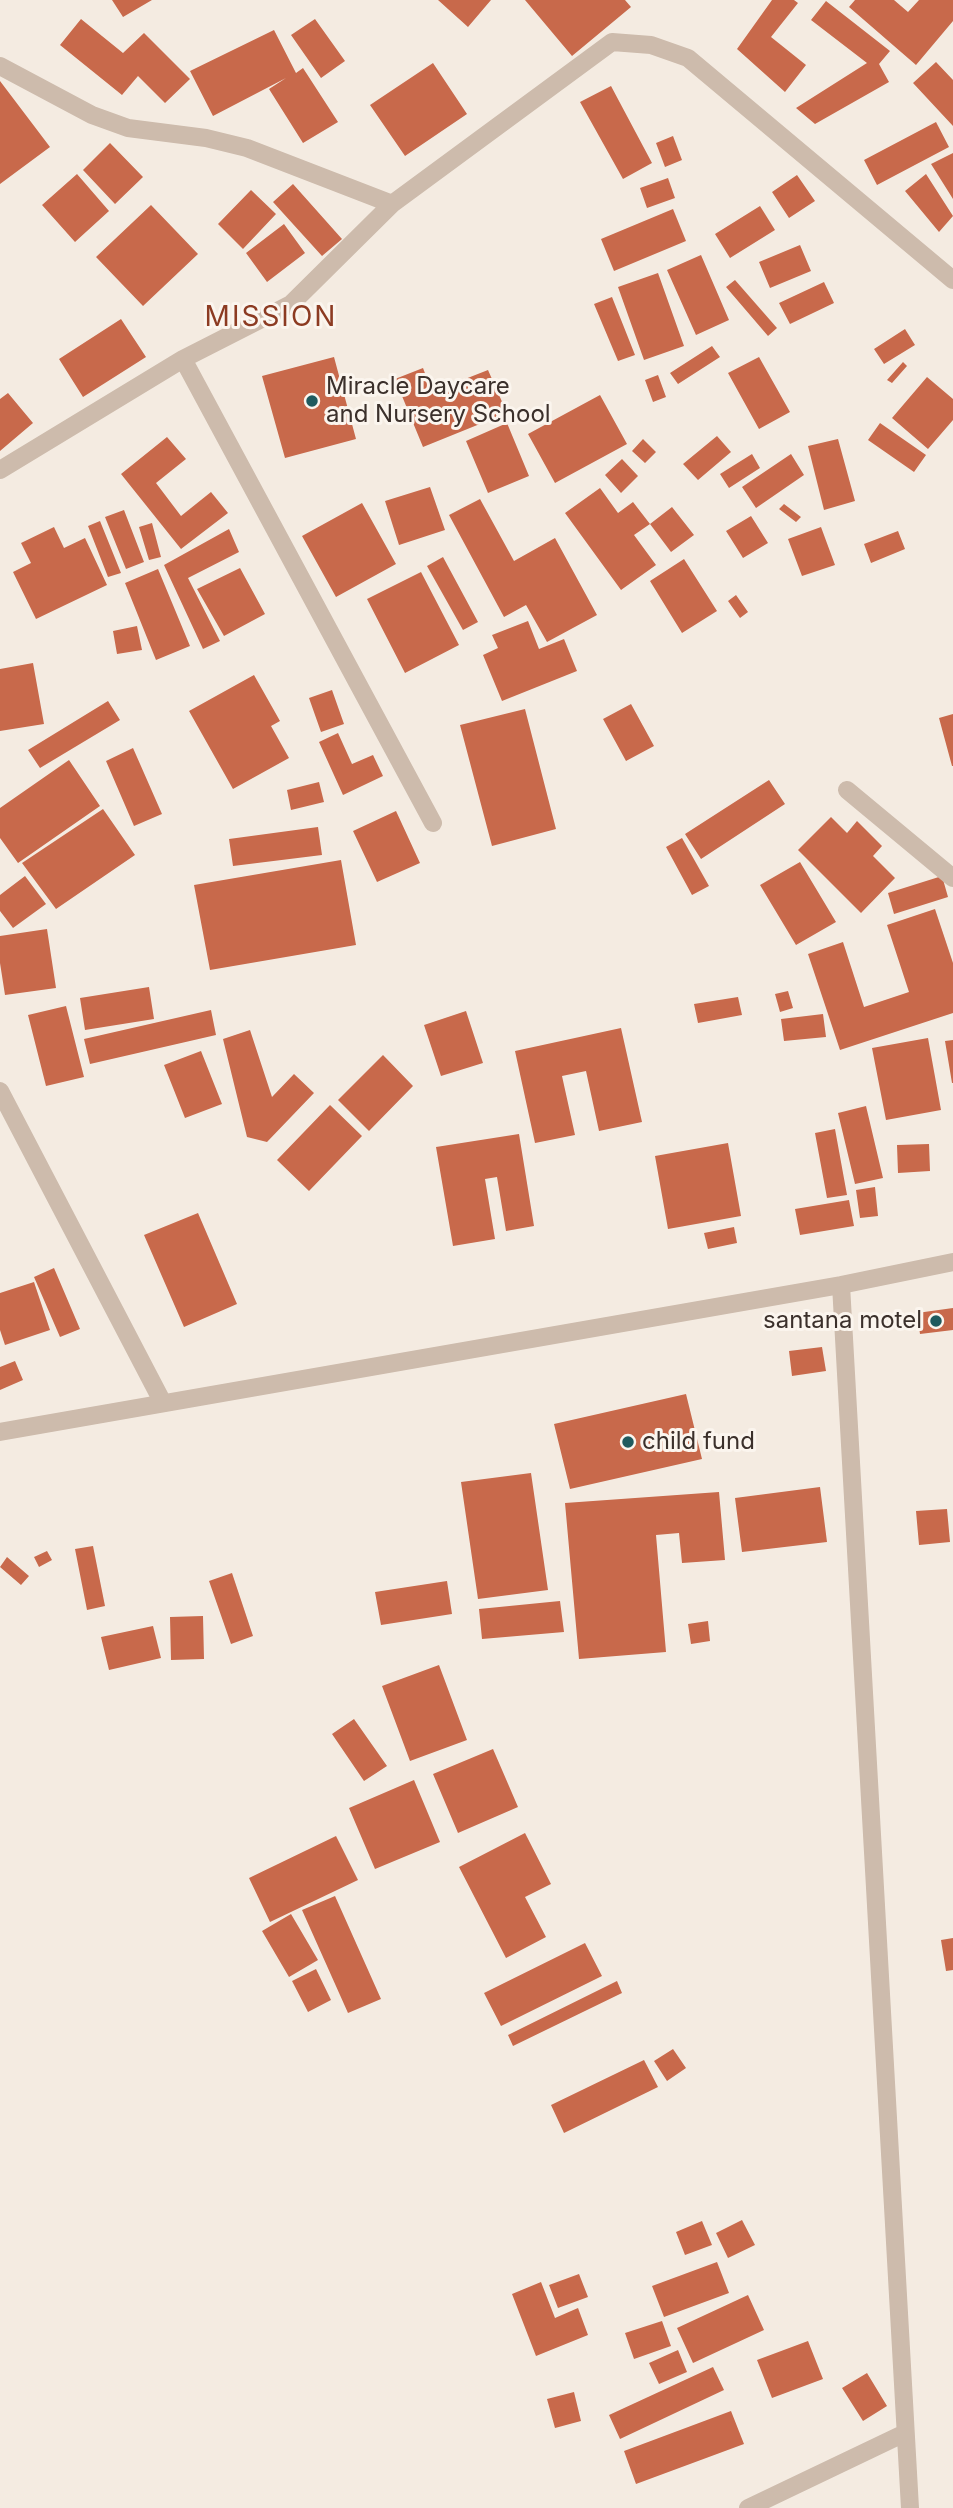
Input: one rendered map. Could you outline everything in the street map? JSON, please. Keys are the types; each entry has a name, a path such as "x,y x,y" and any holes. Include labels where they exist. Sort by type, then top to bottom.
{"street":[{"path":"0,470 183,359 291,304 392,204 612,41 651,45 688,58 953,280"},
{"path":"0,66 92,114 128,128 206,138 247,148 392,204"},
{"path":"183,359 433,823"},
{"path":"847,790 953,878"},
{"path":"0,1091 163,1403"},
{"path":"0,1432 841,1285 953,1262"},
{"path":"841,1285 910,2508"},
{"path":"748,2508 905,2433"}],"building":[{"path":"112,0 152,0 123,17"},
{"path":"438,0 491,0 468,27"},
{"path":"525,0 625,0 631,7 572,56"},
{"path":"772,0 794,0 798,3 771,37 806,65 785,92 737,49"},
{"path":"855,0 894,0 908,12 919,0 953,0 953,21 916,65 849,7"},
{"path":"826,1 890,51 879,64 889,82 815,124 796,108 867,63 811,20"},
{"path":"81,19 123,53 144,33 190,79 165,103 138,76 122,95 60,45"},
{"path":"315,19 345,61 321,78 291,35"},
{"path":"274,30 296,73 303,68 338,122 303,143 269,89 286,78 213,116 190,71"},
{"path":"936,62 953,80 953,126 913,83"},
{"path":"433,63 467,114 405,156 370,105"},
{"path":"0,81 50,147 0,184"},
{"path":"611,86 652,163 623,179 580,102"},
{"path":"936,122 949,147 877,185 864,160"},
{"path":"673,136 682,160 665,167 656,143"},
{"path":"110,143 143,177 115,204 83,170"},
{"path":"953,153 953,199 931,164"},
{"path":"77,174 109,211 75,242 42,205"},
{"path":"926,174 953,216 939,232 905,191"},
{"path":"797,175 815,201 789,218 772,192"},
{"path":"668,178 675,198 647,208 640,188"},
{"path":"293,184 342,239 322,256 273,202"},
{"path":"251,190 276,214 243,249 218,224"},
{"path":"151,205 198,254 143,306 96,257"},
{"path":"760,206 775,230 730,258 715,234"},
{"path":"673,209 686,241 614,271 601,239"},
{"path":"284,224 305,253 267,282 246,253"},
{"path":"800,245 811,271 770,288 759,262"},
{"path":"701,255 729,320 696,335 667,270"},
{"path":"658,273 684,346 644,360 618,287"},
{"path":"735,280 777,328 768,336 726,287"},
{"path":"824,282 834,303 790,324 779,303"},
{"path":"612,297 635,355 618,361 594,304"},
{"path":"121,319 146,357 83,397 59,359"},
{"path":"905,329 915,345 884,364 874,349"},
{"path":"712,346 720,357 678,384 670,373"},
{"path":"334,357 356,439 285,458 262,376"},
{"path":"759,357 790,412 759,429 728,373"},
{"path":"903,362 907,366 892,383 887,380"},
{"path":"423,368 432,392 488,370 507,413 423,447 395,379"},
{"path":"658,375 666,397 653,402 645,380"},
{"path":"927,377 953,399 953,420 928,449 892,418"},
{"path":"8,393 33,423 0,451 0,399"},
{"path":"600,395 627,444 555,483 528,434"},
{"path":"507,423 529,476 488,493 466,441"},
{"path":"880,423 926,455 914,472 868,440"},
{"path":"717,436 731,452 698,480 683,464"},
{"path":"167,437 186,459 156,483 181,516 211,492 228,513 181,549 121,474"},
{"path":"643,439 656,452 645,463 632,451"},
{"path":"838,439 855,501 824,510 808,446"},
{"path":"752,454 760,468 729,488 720,474"},
{"path":"791,454 804,475 756,508 742,487"},
{"path":"622,459 638,476 621,493 605,475"},
{"path":"430,487 445,530 399,545 385,501"},
{"path":"600,488 618,513 633,502 650,524 634,535 656,565 621,590 565,513"},
{"path":"480,499 514,561 555,538 597,615 547,642 526,605 504,617 449,515"},
{"path":"362,503 396,564 336,597 302,536"},
{"path":"784,504 801,517 796,522 779,509"},
{"path":"672,507 694,535 671,552 650,524"},
{"path":"124,510 144,562 126,569 105,517"},
{"path":"751,516 768,543 743,558 726,531"},
{"path":"100,521 121,573 108,577 88,526"},
{"path":"152,523 161,557 149,560 139,527"},
{"path":"54,527 64,548 85,538 107,585 36,619 13,572 31,563 21,543"},
{"path":"821,527 835,565 802,576 788,539"},
{"path":"229,529 239,552 188,578 220,641 203,649 164,565"},
{"path":"898,531 905,549 871,563 864,544"},
{"path":"443,557 478,622 463,630 427,566"},
{"path":"684,559 717,611 682,633 650,581"},
{"path":"240,568 265,614 224,636 197,589"},
{"path":"158,569 190,646 156,660 125,583"},
{"path":"421,572 459,645 405,673 367,599"},
{"path":"736,595 748,612 740,618 728,601"},
{"path":"528,621 539,649 564,639 577,671 502,701 483,655 498,648 492,635"},
{"path":"137,626 142,650 117,654 113,631"},
{"path":"33,663 44,724 0,731 0,669"},
{"path":"254,675 280,721 271,726 289,758 233,789 189,711"},
{"path":"332,690 344,724 321,732 309,698"},
{"path":"108,701 120,720 40,768 28,750"},
{"path":"631,704 654,746 626,761 603,719"},
{"path":"525,709 556,829 492,846 460,725"},
{"path":"953,714 953,766 952,766 939,718"},
{"path":"338,733 352,764 373,755 383,776 343,795 319,742"},
{"path":"133,748 162,814 134,826 106,761"},
{"path":"69,760 100,806 18,863 0,838 0,808"},
{"path":"769,780 785,804 701,859 685,834"},
{"path":"319,782 324,802 291,810 287,790"},
{"path":"103,809 135,855 56,909 22,863"},
{"path":"396,811 420,863 377,882 353,831"},
{"path":"831,817 847,833 857,821 882,846 873,856 895,878 861,913 798,850"},
{"path":"318,827 322,855 233,866 229,839"},
{"path":"682,838 709,886 692,895 666,847"},
{"path":"341,860 356,945 210,970 194,885"},
{"path":"800,862 836,922 796,945 760,885"},
{"path":"25,876 46,904 13,928 0,911 0,895"},
{"path":"942,876 948,897 894,914 888,893"},
{"path":"935,909 953,963 953,1013 840,1050 808,954 843,942 864,1007 909,992 887,925"},
{"path":"47,929 56,988 5,995 0,963 0,936"},
{"path":"149,987 154,1019 85,1030 80,998"},
{"path":"788,991 793,1008 780,1012 775,994"},
{"path":"738,997 742,1015 698,1023 694,1004"},
{"path":"66,1006 84,1077 46,1086 28,1015"},
{"path":"211,1010 216,1035 90,1064 84,1039"},
{"path":"466,1011 483,1063 441,1076 424,1025"},
{"path":"823,1014 826,1037 784,1041 781,1019"},
{"path":"621,1028 642,1122 599,1131 586,1071 562,1076 575,1135 535,1143 515,1051"},
{"path":"250,1030 272,1097 294,1074 314,1093 267,1142 247,1137 223,1039"},
{"path":"928,1038 941,1110 886,1120 872,1048"},
{"path":"953,1040 953,1083 952,1083 945,1041"},
{"path":"201,1051 222,1104 185,1118 164,1065"},
{"path":"383,1055 413,1086 369,1131 338,1100"},
{"path":"330,1105 362,1136 309,1191 277,1160"},
{"path":"866,1106 883,1178 855,1184 838,1113"},
{"path":"835,1129 847,1195 827,1198 815,1133"},
{"path":"519,1134 534,1226 506,1231 497,1177 485,1179 495,1239 453,1246 436,1147"},
{"path":"728,1143 741,1216 668,1229 655,1156"},
{"path":"929,1144 930,1171 898,1173 897,1145"},
{"path":"875,1187 878,1216 860,1218 856,1190"},
{"path":"849,1200 854,1226 800,1235 795,1209"},
{"path":"198,1213 237,1304 184,1327 144,1235"},
{"path":"734,1227 737,1243 708,1249 704,1233"},
{"path":"54,1268 80,1329 60,1337 34,1277"},
{"path":"34,1282 50,1330 5,1345 0,1330 0,1293"},
{"name":"santana motel","path":"953,1308 953,1330 920,1334 917,1313"},
{"path":"822,1347 826,1371 792,1376 789,1351"},
{"path":"15,1361 23,1380 0,1390 0,1367"},
{"name":"child fund","path":"686,1394 702,1459 570,1489 554,1424"},
{"path":"531,1473 548,1590 478,1599 461,1482"},
{"path":"820,1487 827,1542 742,1552 735,1498"},
{"path":"719,1492 725,1560 682,1563 679,1533 656,1535 666,1652 579,1659 565,1503"},
{"path":"947,1509 950,1542 919,1545 916,1511"},
{"path":"93,1546 105,1606 87,1610 75,1549"},
{"path":"47,1551 52,1560 39,1567 34,1557"},
{"path":"7,1557 29,1576 21,1585 0,1567"},
{"path":"232,1573 253,1636 231,1644 209,1581"},
{"path":"447,1581 452,1614 381,1625 375,1592"},
{"path":"560,1601 564,1632 482,1639 479,1609"},
{"path":"203,1616 204,1659 171,1660 170,1617"},
{"path":"708,1621 710,1641 691,1644 688,1624"},
{"path":"153,1626 161,1658 109,1670 101,1637"},
{"path":"439,1665 467,1740 410,1761 382,1686"},
{"path":"354,1719 387,1766 364,1781 332,1734"},
{"path":"493,1749 518,1807 458,1833 433,1774"},
{"path":"414,1780 440,1842 375,1869 349,1808"},
{"path":"525,1833 551,1884 525,1897 546,1937 506,1958 459,1867"},
{"path":"336,1836 358,1880 270,1922 249,1878"},
{"path":"335,1896 381,1999 348,2013 302,1910"},
{"path":"291,1914 318,1960 289,1977 262,1931"},
{"path":"953,1938 953,1970 946,1971 941,1940"},
{"path":"585,1943 602,1976 501,2026 484,1993"},
{"path":"316,1969 331,2000 308,2012 292,1981"},
{"path":"617,1981 622,1993 513,2046 508,2035"},
{"path":"673,2049 686,2068 667,2081 654,2061"},
{"path":"644,2060 658,2087 564,2133 551,2105"},
{"path":"742,2220 755,2245 728,2258 716,2233"},
{"path":"702,2221 712,2245 685,2255 676,2232"},
{"path":"717,2262 729,2293 664,2317 652,2286"},
{"path":"579,2274 588,2297 558,2308 549,2285"},
{"path":"541,2282 555,2318 578,2308 588,2335 536,2356 512,2294"},
{"path":"748,2295 764,2330 693,2363 677,2328"},
{"path":"662,2321 671,2346 634,2359 625,2333"},
{"path":"808,2341 823,2379 772,2398 757,2360"},
{"path":"678,2350 687,2372 659,2384 649,2363"},
{"path":"713,2367 724,2390 620,2439 609,2415"},
{"path":"867,2373 887,2406 863,2421 842,2388"},
{"path":"574,2392 581,2421 555,2428 547,2399"},
{"path":"731,2411 744,2444 636,2484 624,2451"}],"place":[{"name":"Miracle Daycare and Nursery School","path":"312,401"},
{"name":"santana motel","path":"936,1321"},
{"name":"child fund","path":"628,1442"}],"district":[{"name":"MISSION","path":"271,318"}]}
